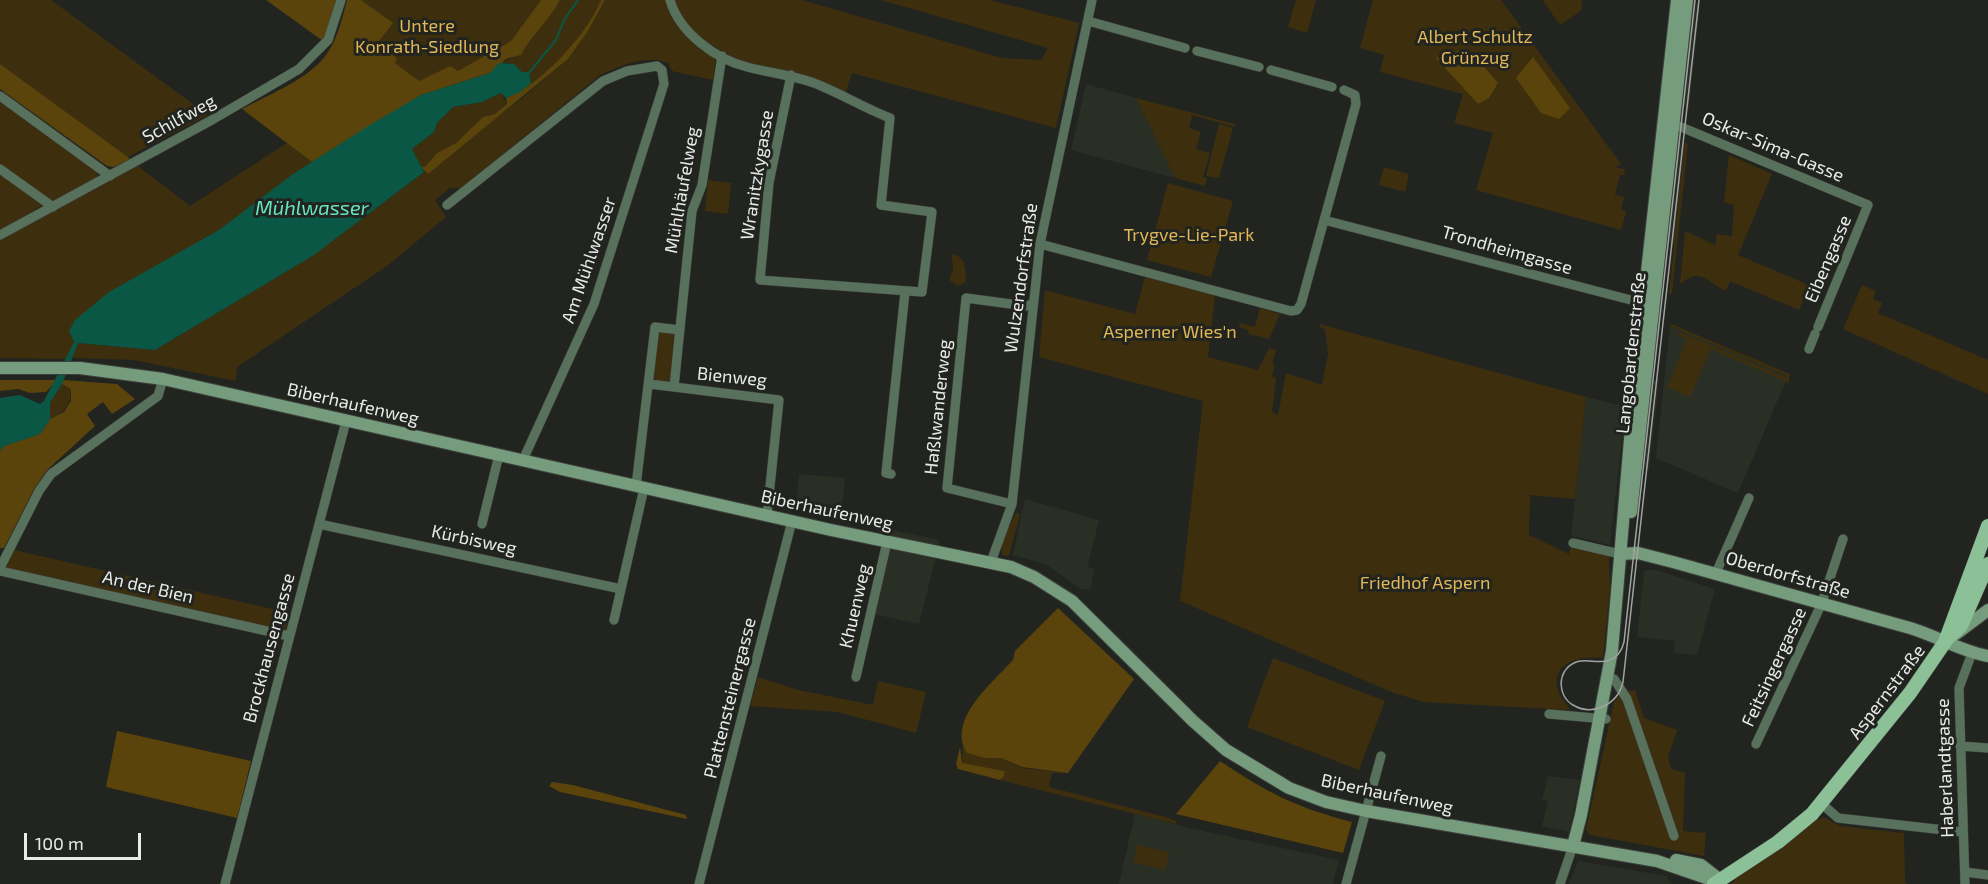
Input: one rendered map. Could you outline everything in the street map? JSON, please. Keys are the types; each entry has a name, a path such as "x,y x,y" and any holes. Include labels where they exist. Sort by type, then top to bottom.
{"main road":[{"name":"Langobardenstraße","path":"1669,121 1677,0"},
{"name":"Langobardenstraße","path":"1573,846 1594,748 1602,736 1611,679 1669,121 1687,0"},
{"name":"Biberhaufenweg","path":"0,368 80,368 163,379 887,542 991,562 1034,577 1072,601 1193,721 1226,750 1289,788 1326,802 1366,811 1657,861"},
{"path":"1945,642 1988,525"},
{"name":"Oberdorfstraße","path":"1623,554 1644,554 1716,573 1821,605 1910,628 1972,653 1988,656"},
{"path":"1945,642 1961,626 1988,564"},
{"name":"Aspernstraße","path":"1712,882 1778,842 1822,804 1905,700 1945,642 1988,610"},
{"path":"1667,858 1701,865 1712,882 1665,869 1657,861 1667,858"}],"street":[{"name":"Schilfweg","path":"0,235 110,176 299,69 328,40 342,0"},
{"path":"670,0 680,24 691,35 722,56 746,67 791,75 890,118 881,205 932,212 924,288 919,292 905,292 886,473 891,474"},
{"name":"Wulzendorfstraße","path":"991,562 1012,504 1040,244 1092,0"},
{"path":"1088,21 1185,48"},
{"path":"1197,51 1259,67"},
{"name":"Mühlhäufelweg","path":"674,387 692,211 702,185 722,56"},
{"name":"Am Mühlwasser","path":"447,205 603,81 627,71 657,66 664,73 664,84 594,304 523,460"},
{"path":"1271,70 1332,87"},
{"name":"Wranitzkygasse","path":"791,75 768,183 760,280 905,292"},
{"path":"1040,244 1291,311 1297,310 1301,304 1356,104 1355,95 1344,90"},
{"path":"0,96 110,176"},
{"name":"Oskar-Sima-Gasse","path":"1669,121 1869,205"},
{"path":"0,169 53,207"},
{"name":"Eibengasse","path":"1809,349 1869,205"},
{"name":"Trondheimgasse","path":"1324,220 1649,305"},
{"name":"Haßlwanderweg","path":"1012,504 947,488 966,298 1026,306 1032,304"},
{"path":"614,620 640,487 655,327 680,330"},
{"path":"0,569 39,491 51,474 158,396 163,379"},
{"path":"649,384 674,387"},
{"name":"Bienweg","path":"674,387 778,399 767,515"},
{"name":"Brockhausengasse","path":"225,884 346,421"},
{"path":"482,524 498,455"},
{"path":"1716,573 1749,498"},
{"name":"Plattensteinergasse","path":"699,884 792,521"},
{"name":"Kürbisweg","path":"319,524 621,589"},
{"name":"Feitsingergasse","path":"1756,744 1821,605 1842,539"},
{"name":"Khuenweg","path":"856,677 887,542"},
{"path":"1573,543 1623,554"},
{"name":"An der Bien","path":"0,569 289,636"},
{"name":"Haberlandtgasse","path":"1965,884 1959,688 1972,653"},
{"path":"1611,679 1627,699 1674,836"},
{"path":"1549,714 1605,715"},
{"path":"1960,746 1988,748"},
{"path":"1346,884 1381,756"},
{"path":"1822,804 1838,818 1962,832"},
{"path":"1560,884 1573,846"},
{"path":"1965,872 1988,875"}],"shaded area":[{"path":"266,0 339,0 323,41"},
{"path":"347,0 361,0 393,23 378,42 397,59 395,63 419,81 450,66 458,71 511,41 541,0 560,0 521,55 506,59 490,73 421,95 312,162 242,109 305,75 322,60 335,40"},
{"path":"601,0 605,0 588,31 568,59 428,174 421,167 425,167 437,153 456,143 483,117 495,114 507,104 506,98 520,91 548,70 574,43"},
{"path":"1693,4 1700,5 1689,108 1682,107"},
{"path":"1458,51 1479,61 1498,83 1489,98 1478,104 1436,58"},
{"path":"1533,57 1570,108 1559,119 1541,113 1516,78"},
{"path":"0,64 130,159 114,167 107,166 0,89"},
{"path":"1086,84 1136,98 1175,178 1071,150"},
{"path":"1678,142 1685,142 1675,244 1667,243"},
{"path":"1670,326 1788,376 1738,493 1656,458"},
{"path":"1652,379 1659,380 1649,470 1642,469"},
{"path":"0,380 57,380 46,392 30,393 18,389 0,391"},
{"path":"63,380 117,384 135,399 112,414 103,402 87,414 95,426 47,470 34,489 4,548 0,548 0,450 4,446 40,434 50,419 64,412 71,401 71,389 62,384"},
{"path":"1586,397 1623,406 1624,420 1610,545 1571,536"},
{"path":"799,474 845,478 841,518 796,508"},
{"path":"1025,499 1099,520 1088,568 1094,569 1091,589 1081,589 1047,565 1013,555"},
{"path":"892,530 940,540 919,624 873,614"},
{"path":"1656,570 1715,589 1697,655 1674,653 1675,641 1637,637 1644,572"},
{"path":"1058,608 1134,679 1068,773 1022,767 1001,758 985,758 967,753 962,740 963,728 967,715 975,702 1013,660 1015,651"},
{"path":"117,731 251,761 237,818 106,787"},
{"path":"960,747 962,763 1004,771 1004,776 1000,780 958,769 956,764"},
{"path":"1220,761 1253,782 1298,805 1352,822 1343,853 1176,814"},
{"path":"1548,776 1580,780 1569,832 1542,826 1548,801 1542,800"},
{"path":"552,782 573,785 686,815 687,819 560,792 549,786"},
{"path":"1135,813 1189,828 1339,860 1333,884 1119,884"},
{"path":"1578,861 1666,876 1672,884 1569,884"}],"green space":[{"path":"0,0 51,0 208,115 128,157 0,64"},
{"name":"Untere Konrath-Siedlung","path":"361,0 541,0 511,41 458,71 450,66 419,81 394,62 396,59 377,42 392,23"},
{"path":"560,0 601,0 588,24 572,46 531,83 529,73 522,72 509,63 499,63 521,55"},
{"path":"605,0 667,0 680,26 699,44 716,55 713,80 672,71 668,63 651,60 634,62 600,75 461,188 450,188 435,200 446,217 387,266 237,367 236,381 134,360 72,358 78,343 155,350 314,255 521,99 568,59 588,31"},
{"path":"673,0 802,0 1002,58 1041,60 1048,48 881,0 990,0 1079,23 1056,128 852,73 845,94 802,74 752,65 705,42 682,21"},
{"path":"1296,0 1316,0 1307,33 1288,27"},
{"name":"Albert Schultz Grünzug","path":"1373,0 1501,0 1621,164 1615,167 1625,169 1624,175 1620,175 1615,195 1624,197 1621,209 1626,212 1621,230 1476,190 1493,133 1454,123 1463,94 1380,72 1384,55 1360,48"},
{"path":"1582,0 1581,11 1560,25 1543,1"},
{"path":"501,93 507,104 495,114 483,117 456,143 437,153 425,167 421,167 412,149 434,132 437,123 453,107 482,102"},
{"path":"1136,98 1235,124 1235,127 1192,115 1189,128 1201,132 1196,149 1210,153 1203,177 1207,178 1205,186 1175,178"},
{"path":"0,100 98,171 97,177 52,202 0,165"},
{"path":"1219,124 1233,128 1219,178 1206,176"},
{"path":"1685,142 1688,144 1672,293 1669,295"},
{"path":"287,143 312,162 74,342 67,359 0,358 0,240 138,166 190,206"},
{"path":"1729,155 1772,174 1738,255 1809,285 1799,310 1730,281 1726,291 1699,276 1694,276 1680,284 1685,231 1715,245 1717,234 1732,236 1734,205 1724,202"},
{"path":"1384,167 1409,174 1405,192 1379,185"},
{"path":"0,173 43,205 0,231"},
{"path":"708,180 731,183 728,214 705,211"},
{"name":"Trygve-Lie-Park","path":"1168,183 1233,201 1211,277 1147,260"},
{"path":"952,254 963,261 965,269 966,282 958,286 949,280 953,270"},
{"name":"Friedhof Aspern","path":"1145,277 1215,295 1208,357 1258,370 1269,348 1276,350 1272,364 1275,365 1272,376 1276,378 1272,412 1278,415 1286,373 1322,385 1328,354 1325,329 1319,327 1320,324 1586,397 1575,499 1530,495 1529,535 1569,554 1571,546 1609,556 1610,588 1603,658 1586,658 1570,662 1559,672 1558,690 1570,710 1424,702 1394,693 1180,601 1203,401 1039,357 1045,290 1135,314"},
{"path":"1862,285 1876,291 1873,299 1882,303 1878,313 1988,360 1988,394 1843,329"},
{"path":"1260,308 1280,314 1269,339 1249,334 1248,330 1239,327 1240,323 1255,327"},
{"path":"1671,324 1790,374 1788,384 1711,349 1690,397 1667,387 1687,339 1678,336 1680,332 1786,378 1787,376 1670,326"},
{"path":"659,332 675,334 672,379 666,382 656,381 653,376"},
{"path":"62,384 71,389 70,400 60,414 50,419 50,403"},
{"path":"1016,513 1020,514 1009,556 1002,555 1001,542"},
{"path":"14,550 290,613 285,632 5,569"},
{"path":"1273,658 1385,701 1359,770 1247,727"},
{"path":"758,677 798,690 873,705 878,681 926,692 916,733 838,712 750,706"},
{"path":"1635,690 1644,718 1677,730 1668,757 1671,769 1685,773 1683,831 1706,833 1704,856 1590,835 1586,830 1614,702 1622,692"},
{"path":"963,739 965,750 985,758 1001,758 1022,768 1068,773 1052,773 1049,787 1177,822 1176,824 1000,780 1004,776 962,763"},
{"path":"1823,817 1840,826 1904,833 1905,882 1908,884 1731,884 1735,881 1733,879 1777,851 1818,818 1820,820"},
{"path":"1137,845 1169,852 1165,870 1133,862"}],"water":[{"name":"Mühlwasser","path":"499,63 514,64 522,72 529,72 531,83 520,92 506,98 501,93 482,102 453,107 437,123 434,132 412,149 424,172 314,255 155,350 78,343 62,384 50,403 50,419 40,434 4,446 0,450 0,398 20,395 40,404 44,401 74,342 69,331 75,320 109,292 219,230 293,174 421,95 490,73"}],"waterway":[{"name":"Mühlwasser","path":"528,74 556,40 564,20 578,0"}],"tram line":[{"path":"1695,0 1624,642 1613,659 1601,662 1578,661 1568,667 1562,677 1562,690 1568,701 1589,710 1610,702 1616,697 1623,682 1699,0"}],"park label":[{"name":"Asperner Wies'n","path":"1170,332"}]}
